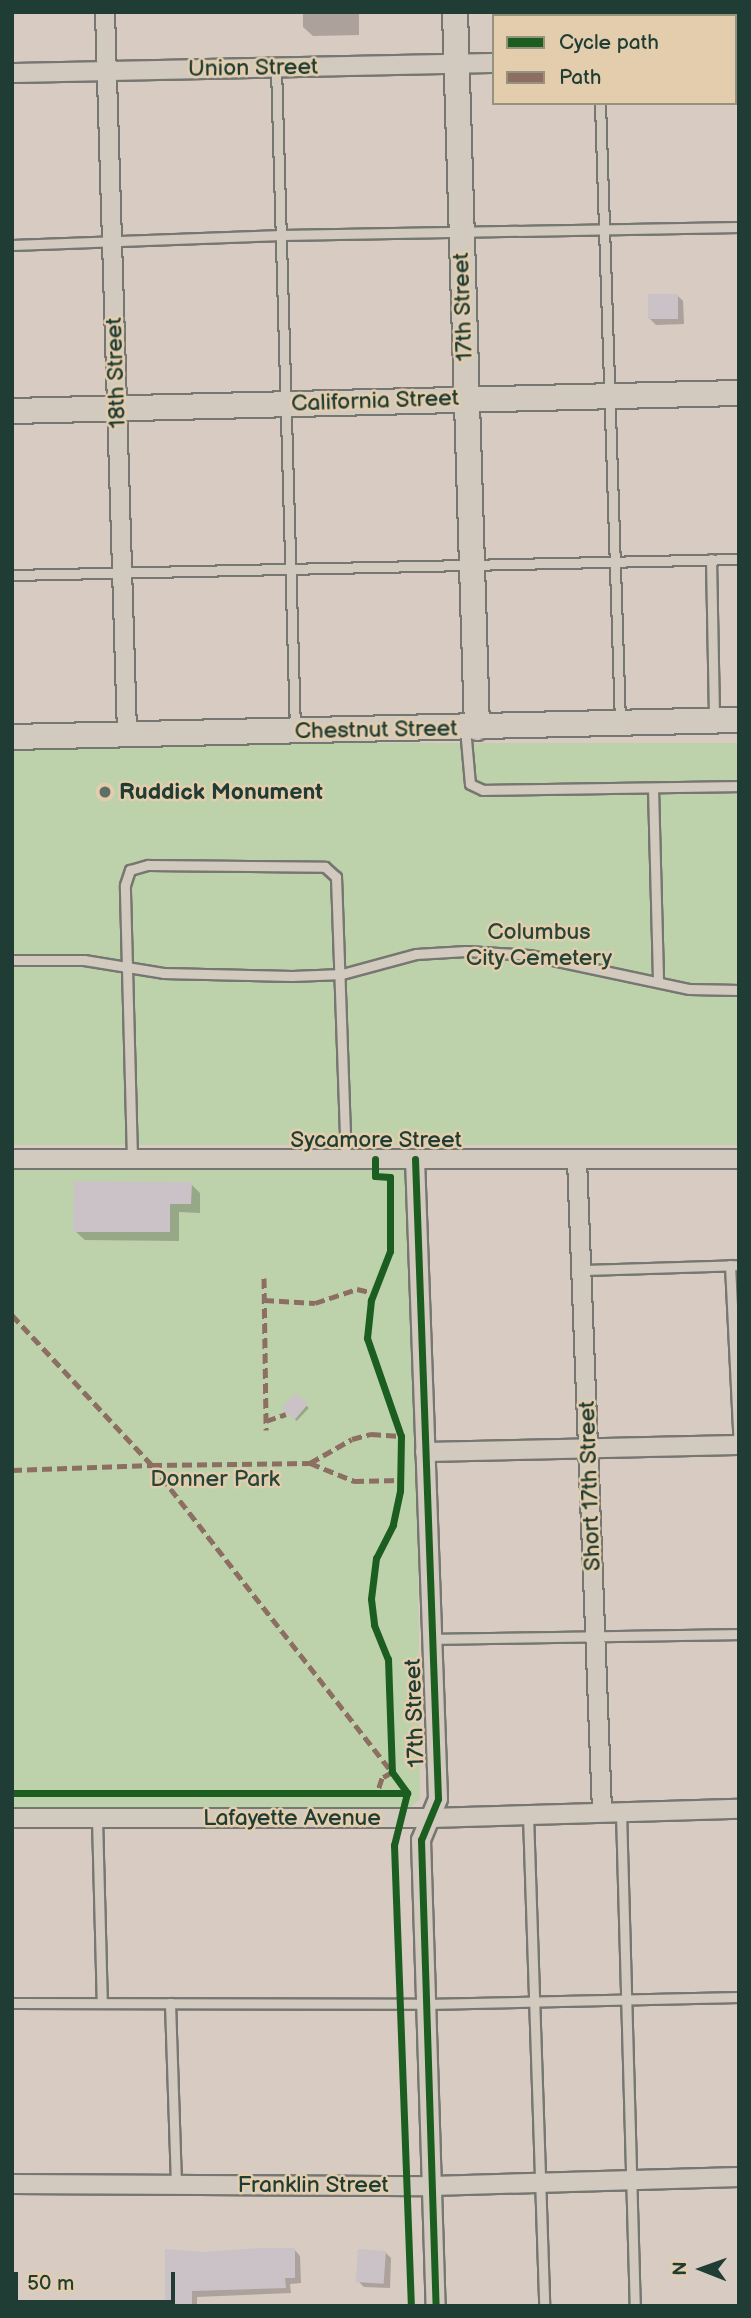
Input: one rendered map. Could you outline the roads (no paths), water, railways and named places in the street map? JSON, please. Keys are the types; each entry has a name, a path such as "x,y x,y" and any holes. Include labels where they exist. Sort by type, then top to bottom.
{"street":[{"name":"18th Street","path":"105,12 127,734"},
{"name":"17th Street","path":"455,12 471,564 471,728"},
{"name":"Union Street","path":"12,73 492,63"},
{"name":"California Street","path":"12,411 739,393"},
{"name":"Chestnut Street","path":"12,737 727,721"},
{"name":"17th Street","path":"415,1158 438,1799 421,1840 436,2306"},
{"name":"Sycamore Street","path":"12,1159 739,1159"},
{"name":"Short 17th Street","path":"577,1160 602,1812"},
{"path":"425,1452 739,1445"},
{"name":"Lafayette Avenue","path":"12,1818 430,1818 739,1809"},
{"name":"Franklin Street","path":"12,2184 432,2186 739,2177"}],"lane":[{"path":"276,67 295,731"},
{"path":"600,105 608,231 620,724"},
{"path":"12,245 112,244 282,235 461,230 608,231 739,227"},
{"path":"711,559 727,721"},
{"path":"12,575 739,559"},
{"path":"471,728 470,784 483,790 739,786"},
{"path":"653,788 659,982"},
{"path":"132,1159 125,885 131,870 148,865 325,867 336,877 342,974 346,1159"},
{"path":"12,960 125,965 163,973 342,974 416,954 466,951 529,956 689,989 739,990"},
{"path":"581,1270 734,1265 739,1445"},
{"path":"432,1639 739,1634"},
{"path":"621,1812 629,2180 635,2306"},
{"path":"528,1815 544,2306"},
{"path":"97,1818 103,2003"},
{"path":"12,2003 426,2004 739,1997"},
{"path":"170,2003 176,2185"}],"place":[{"name":"Ruddick Monument","path":"105,792"}],"park label":[{"name":"Columbus City Cemetery","path":"539,945"},
{"name":"Donner Park","path":"215,1479"}]}
